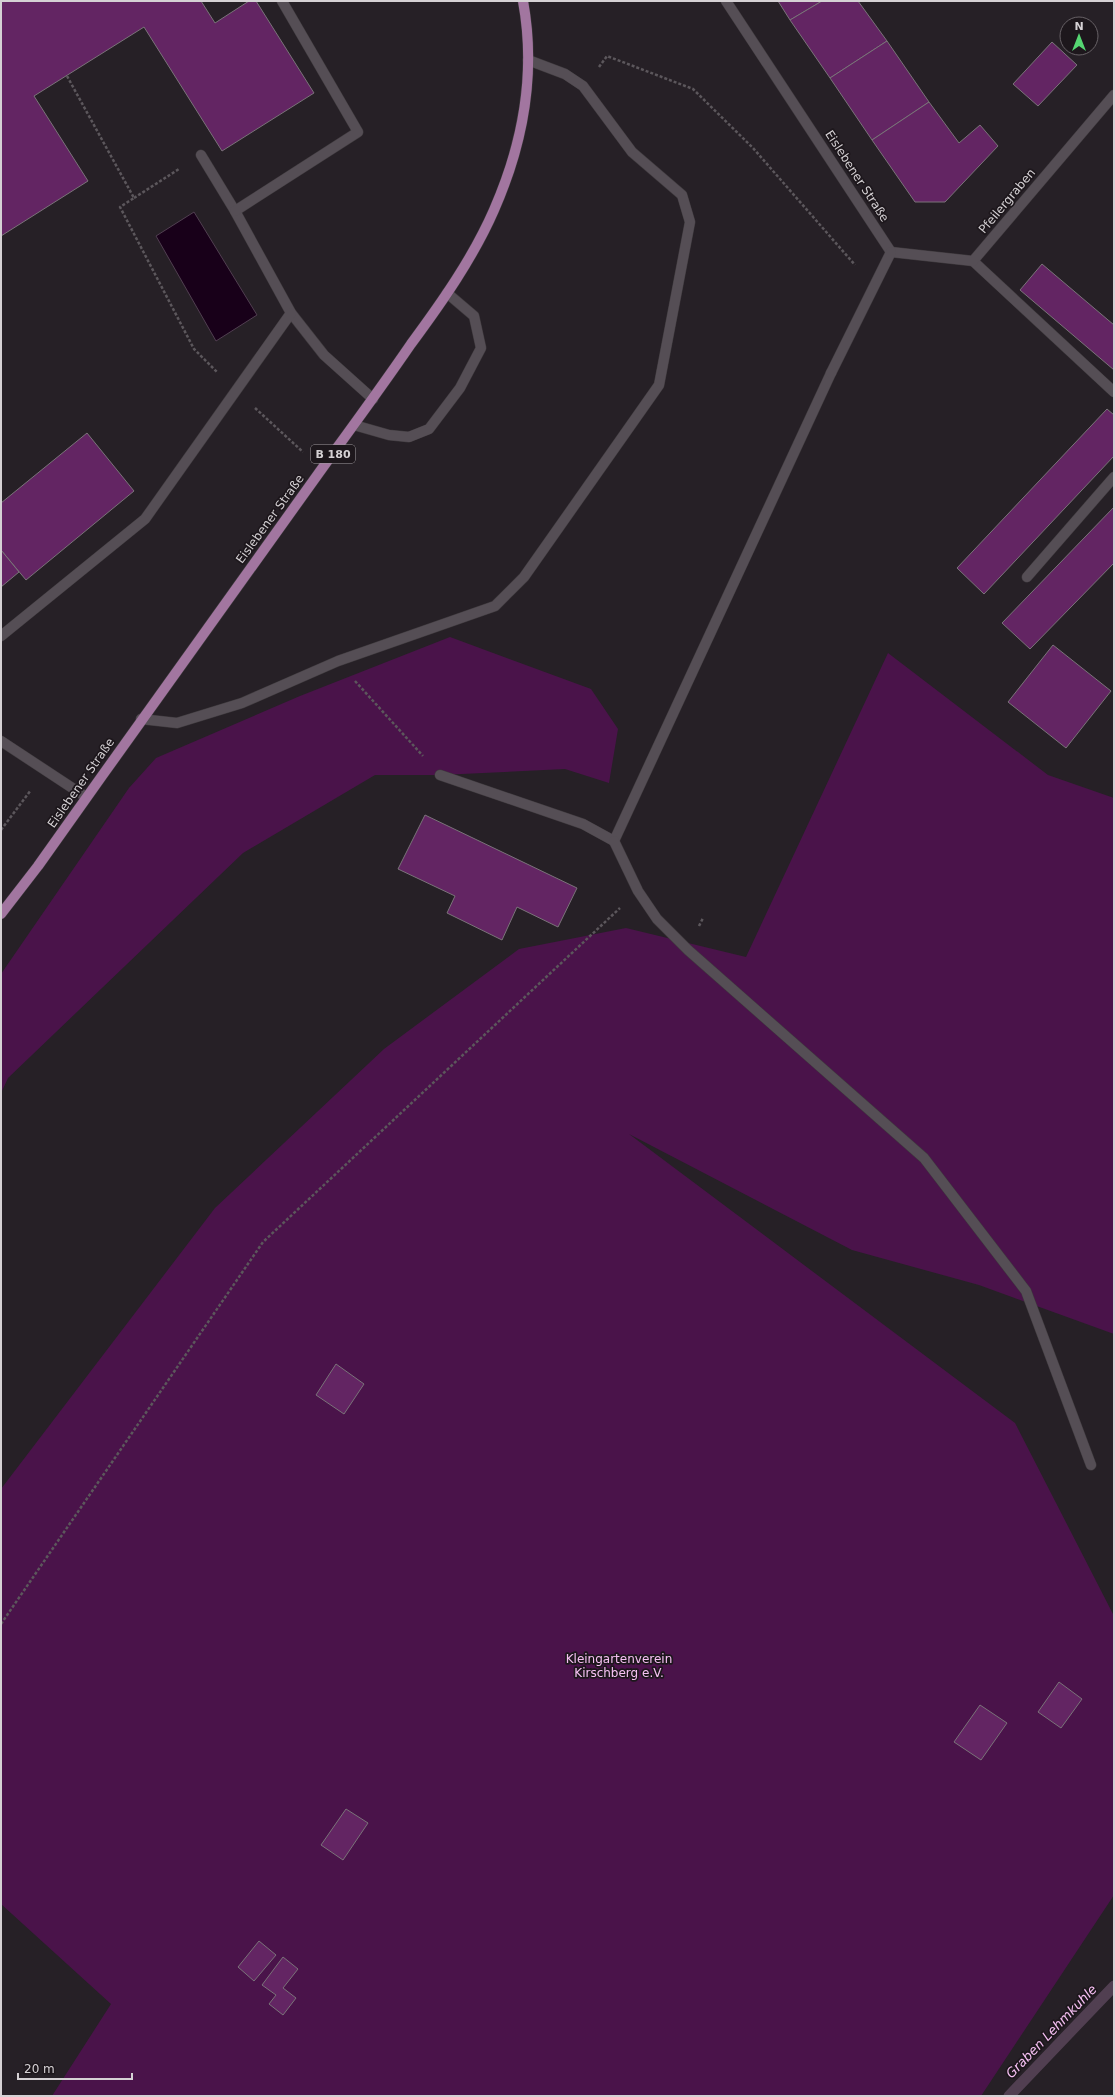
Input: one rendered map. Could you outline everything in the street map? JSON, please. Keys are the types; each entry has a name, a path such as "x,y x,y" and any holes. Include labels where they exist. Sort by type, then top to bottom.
{"main road":[{"name":"Eislebener Straße","path":"1,914 38,866 141,719 322,470 447,293 474,250 490,217 506,178 518,138 526,98 528,60 523,1"}],"street":[{"path":"235,211 358,132 282,1"},
{"name":"Eislebener Straße","path":"726,1 891,252"},
{"path":"141,719 177,723 242,703 338,662 495,606 524,577 659,385 690,222 682,195 632,152 584,86 565,74 528,60"},
{"name":"Pfeilergraben","path":"973,261 1114,95"},
{"path":"201,155 235,211 291,313 324,355 373,398"},
{"path":"614,841 831,372 891,252 973,261 1114,392"},
{"path":"354,425 389,435 409,436 428,429 460,388 481,348 474,316 447,293"},
{"path":"1,636 144,519 291,313"},
{"path":"1027,577 1114,477"},
{"path":"1,740 86,797"},
{"path":"440,775 583,824 614,841 638,892 657,919 688,950 924,1158 1026,1291 1091,1465"}],"path":[{"path":"584,86 608,56 693,89 753,148 873,286"},
{"path":"67,76 134,198"},
{"path":"201,155 120,206 194,349 236,391 322,470"},
{"path":"338,662 440,775"},
{"path":"1,830 46,770"},
{"path":"1,1624 263,1242 638,892"}],"green space":[{"path":"450,637 591,689 618,729 609,783 565,769 440,775 375,775 243,853 8,1078 1,1093 1,974 129,788 156,758 300,696"},
{"name":"Kleingartenverein Kirschberg e.V.","path":"888,653 1048,775 1114,798 1114,1334 979,1285 852,1250 629,1134 1015,1423 1114,1616 1114,1895 981,2096 52,2096 111,2004 1,1904 1,1489 215,1208 384,1049 519,949 626,928 746,957"}],"shaded area":[{"path":"194,212 257,315 216,341 156,236"}],"building":[{"path":"1,1 201,1 215,23 249,1 256,1 314,93 222,151 144,27 34,96 88,181 1,236"},
{"path":"778,1 822,1 790,20"},
{"path":"822,1 858,1 887,41 830,78 790,20"},
{"path":"887,41 929,102 872,140 830,78"},
{"path":"1052,42 1059,48 1059,56 1067,56 1077,65 1038,106 1013,84"},
{"path":"929,102 959,143 980,125 998,146 945,202 915,202 872,140"},
{"path":"1042,264 1114,325 1114,370 1020,290"},
{"path":"1107,409 1114,415 1114,456 984,594 957,568"},
{"path":"87,433 134,491 26,580 1,550 1,503"},
{"path":"1114,507 1114,563 1030,649 1002,623"},
{"path":"1,550 19,572 1,587"},
{"path":"1053,645 1111,691 1066,748 1008,702"},
{"path":"425,815 577,888 558,927 517,907 502,940 447,913 455,896 398,869"},
{"path":"336,1364 364,1384 344,1414 316,1395"},
{"path":"1059,1682 1082,1699 1061,1728 1038,1712"},
{"path":"980,1705 1007,1723 981,1760 954,1742"},
{"path":"346,1809 368,1823 343,1860 321,1845"},
{"path":"259,1941 276,1955 254,1981 238,1967"},
{"path":"283,1957 298,1969 283,1988 296,1998 283,2015 269,2004 276,1995 262,1985"}],"waterway":[{"name":"Graben Lehmkuhle","path":"1009,2096 1114,1986"}]}
